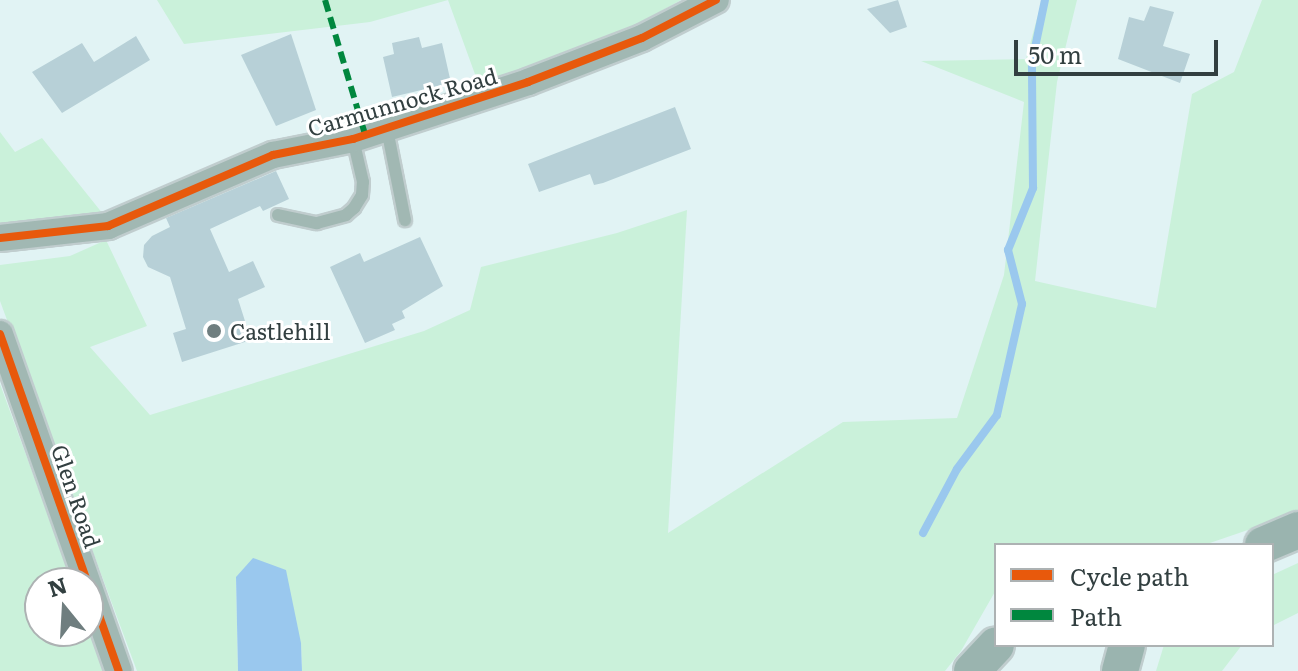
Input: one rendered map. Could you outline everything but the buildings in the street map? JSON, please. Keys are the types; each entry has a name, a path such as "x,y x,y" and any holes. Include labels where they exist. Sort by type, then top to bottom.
{"street":[{"name":"Carmunnock Road","path":"0,238 108,226 273,155 353,139 486,98 642,38 716,0"},
{"name":"Glen Road","path":"0,334 119,671"},
{"path":"1268,543 1298,530"},
{"path":"972,671 996,647"},
{"path":"999,647 1007,671"}],"lane":[{"path":"387,129 405,220"},
{"path":"278,215 317,223 346,215 354,208 362,195 363,182 353,139"}],"green space":[{"path":"157,0 448,0 370,22 184,44"},
{"path":"448,0 681,0 627,30 480,88"},
{"path":"1042,0 1077,0 1057,82 1035,281 1156,308 1192,94 1234,72 1262,0 1298,0 1298,513 1210,543 994,543 994,593 961,651 945,671 302,671 301,643 236,577 238,671 137,671 104,582 104,567 98,567 0,301 0,265 70,256 106,240 147,326 90,347 150,415 424,331 470,310 481,267 617,233 687,210 668,533 843,422 957,418 1004,275 1024,102 921,61 1026,59"},
{"path":"0,132 15,152 42,138 103,214 0,230"},
{"path":"0,384 67,567 24,567 24,647 97,647 106,671 0,671"},
{"path":"1298,563 1298,613 1274,625 1274,574"},
{"path":"1163,647 1240,647 1222,671 1156,671"}],"water":[{"path":"253,558 286,570 301,643 302,671 238,671 236,577"}],"waterway":[{"path":"923,533 957,469 997,415 1022,304 1008,250 1033,188 1032,62 1045,0"}],"marked path":[{"path":"325,0 365,134"}],"cycle path":[{"path":"0,238 108,226 273,155 353,139 528,82 642,38 716,0"},
{"path":"0,334 119,671"}],"place":[{"name":"Castlehill","path":"214,331"}]}
